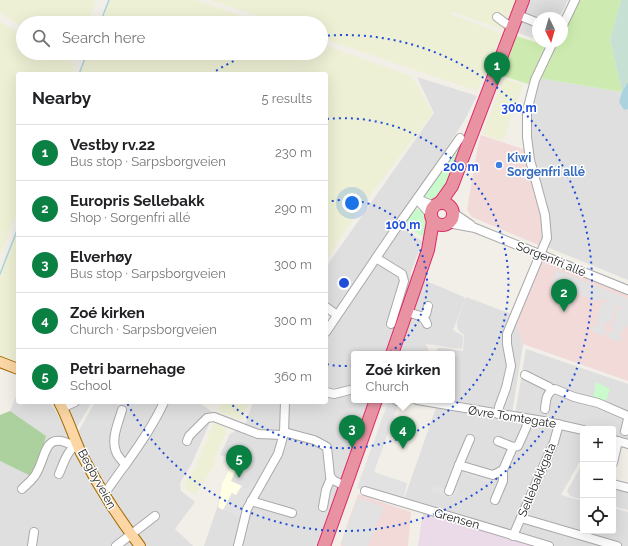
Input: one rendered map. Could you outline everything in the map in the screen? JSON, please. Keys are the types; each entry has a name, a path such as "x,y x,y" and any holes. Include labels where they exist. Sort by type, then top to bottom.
{"highway":[{"path":"393,351 441,214 524,0"},
{"path":"324,546 375,403"}],"main road":[{"path":"0,362 16,368"},
{"name":"Begbyveien","path":"61,405 76,445 112,508 140,546"}],"street":[{"path":"568,15 575,0"},
{"path":"518,14 532,20"},
{"path":"497,17 513,27"},
{"path":"498,414 511,366 507,344 507,334 545,243 547,232 545,215 530,160 527,137 527,111 534,80 550,48"},
{"path":"328,329 460,138"},
{"path":"417,199 441,214 475,228"},
{"path":"441,214 475,228"},
{"name":"Sorgenfri allé","path":"475,228 628,290"},
{"path":"376,258 400,272 403,276 404,281 391,324"},
{"path":"422,316 426,314 428,306"},
{"path":"328,308 337,315"},
{"path":"407,312 422,316 427,324"},
{"path":"525,375 552,390 598,403 628,418 625,431"},
{"path":"328,392 334,394 351,390"},
{"path":"545,409 547,396 552,390"},
{"name":"Øvre Tomtegate","path":"434,403 559,424 580,429"},
{"path":"104,494 113,484 158,416 163,404"},
{"path":"238,546 247,509 278,454 284,434 285,404"},
{"path":"122,410 116,429 114,445 118,455 125,465"},
{"path":"187,441 191,434 210,416 258,434 284,434 318,441 327,447 331,478 326,490 323,507"},
{"path":"495,500 503,481 503,470 513,448 518,446 526,428 528,419"},
{"name":"Sellebakkgata","path":"513,536 554,442 559,424"},
{"path":"449,491 470,439"},
{"path":"616,440 628,444"},
{"path":"22,489 37,473 46,447 52,442 58,441 76,445 66,458 59,474"},
{"path":"498,441 513,448"},
{"path":"459,466 493,475 503,470"},
{"path":"331,478 345,486"},
{"path":"616,485 628,488"},
{"name":"Grensen","path":"365,491 549,546"},
{"path":"251,501 292,513"},
{"path":"116,546 155,516"},
{"path":"521,518 617,546"},
{"path":"32,546 34,532"}],"shaded area":[{"path":"0,0 96,0 90,16 16,16 16,23 0,13"},
{"path":"109,0 196,0 242,16 103,16"},
{"path":"210,0 516,0 505,30 452,12 451,14 502,34 477,91 328,40 328,16 257,16"},
{"path":"530,0 568,0 562,12 532,12 532,38 516,32"},
{"path":"621,0 628,0 628,82 622,92 610,40"},
{"path":"0,22 16,31 16,60 67,60 75,65 73,72 16,72 16,214 0,255"},
{"path":"328,46 412,76 433,113 358,211 328,257 328,72 80,72 84,60 328,60"},
{"path":"417,77 477,96 464,121 396,224 400,228 421,240 422,243 410,274 464,297 465,300 453,330 463,336 462,349 426,344 429,351 351,351 351,403 369,403 317,546 204,546 217,508 222,483 234,459 220,455 230,434 245,425 252,404 328,404 328,323 331,324 339,313 328,305 328,264 434,113"},
{"path":"504,78 523,85 503,141 482,134"},
{"path":"538,78 622,92 620,102 624,110 628,109 628,280 547,247 532,157 530,136 530,115"},
{"path":"481,135 526,150 542,217 544,231 541,246 472,217 467,210"},
{"path":"16,233 16,361 0,356 0,274"},
{"path":"540,255 628,290 628,381 523,344 514,315"},
{"path":"557,270 628,299 628,323 624,332 620,331 619,335 622,337 620,343 607,337 609,331 613,333 615,329 611,327 619,308 623,308 613,304 617,307 610,323 606,322 603,329 607,330 605,336 591,331 594,325 598,326 599,322 596,321 603,301 607,303 608,301 601,298 599,302 551,283"},
{"path":"466,297 514,315 523,344 512,413 459,404 455,402 455,351 436,351 438,348 443,348 463,351 464,335 459,331 457,322"},
{"path":"526,349 628,384 628,441 616,438 616,426 580,426 580,461 561,495 580,500 580,534 616,534 616,509 628,512 628,546 556,546 403,502 437,405 515,415"},
{"path":"16,396 16,404 51,404 73,441 94,404 201,404 211,411 211,420 191,465 180,483 181,491 195,502 175,529 193,546 0,546 0,461 35,477 46,436 10,411"},
{"path":"388,403 399,403 374,472 407,483 403,501 357,488"},
{"path":"67,404 91,404 74,432"},
{"path":"221,404 247,404 241,420 218,411"},
{"path":"214,422 225,427 226,434 219,447 213,468 195,495 187,490 184,484 195,469"},
{"path":"580,467 580,499 570,496 567,491"},
{"path":"230,468 235,471 231,481 242,486 236,496 232,493 223,510 218,507 222,483"},
{"path":"466,470 494,479 492,484 465,474"},
{"path":"251,481 256,484 239,517 223,510 232,493 236,495 241,487 247,490"},
{"path":"616,484 628,487 628,510 616,507"},
{"path":"433,485 452,491 454,486 459,488 454,498 431,491"},
{"path":"358,494 411,512 408,546 340,545"},
{"path":"358,498 384,507 368,546 345,546 341,544"},
{"path":"423,512 542,546 418,546"}],"green space":[{"path":"575,0 621,0 610,40 622,92 538,78 528,84 503,76 516,36 532,41 532,48 568,48 568,14"},
{"path":"460,145 461,147 443,197 434,202 424,196 425,193"},
{"path":"413,208 424,211 425,221 428,227 425,238 402,224"},
{"path":"596,382 610,389 605,404 593,400"},
{"path":"10,411 46,436 35,478 0,461 0,415"}],"water":[{"path":"628,82 628,109 624,110 619,102 622,92"}],"waterway":[{"path":"103,16 109,0"},
{"path":"80,72 84,60"},
{"path":"0,274 16,233"}],"place":[{"name":"Vestby rv.22","path":"497,85"},
{"name":"Kiwi Sorgenfri allé","path":"499,165"},
{"name":"Europris Sellebakk","path":"564,312"},
{"name":"Elverhøy","path":"352,448"},
{"name":"Zoé kirken","path":"403,449"},
{"name":"Petri barnehage","path":"239,478"}]}
